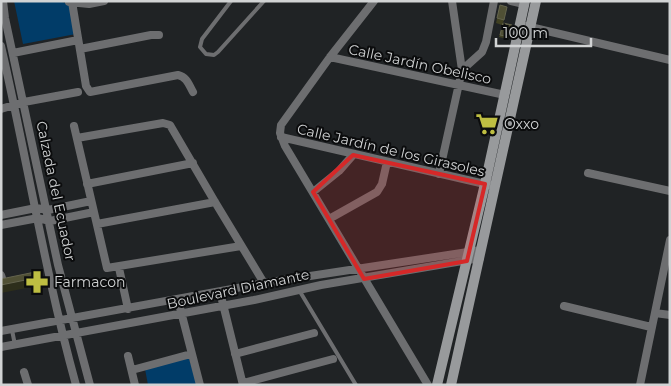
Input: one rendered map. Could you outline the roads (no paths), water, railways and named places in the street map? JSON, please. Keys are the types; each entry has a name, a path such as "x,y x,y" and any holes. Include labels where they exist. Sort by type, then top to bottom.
{"street":[{"name":"Calzada del Ecuador","path":"3,1 4,18 48,210 58,265 90,385"},
{"path":"104,1 89,4 70,2 86,86 90,92 178,75 184,78 193,92"},
{"path":"374,1 282,125 280,133 329,220 428,385"},
{"path":"439,174 462,70 452,1"},
{"path":"462,70 482,52 494,1"},
{"path":"451,385 496,187 525,26 524,3 511,1"},
{"path":"438,385 505,94 525,26 536,1"},
{"path":"525,26 670,60"},
{"path":"80,49 151,34 159,35"},
{"path":"12,54 73,41"},
{"path":"1,46 10,44"},
{"name":"Calzada del Ecuador","path":"1,46 24,146 47,266 76,385"},
{"name":"Calle Jardín Obelisco","path":"330,58 505,94"},
{"path":"1,109 24,102 78,92"},
{"path":"77,138 166,123 170,125 264,283"},
{"path":"74,126 106,266 110,269 241,246"},
{"name":"Calle Jardín de los Girasoles","path":"281,137 496,187"},
{"path":"24,146 33,144"},
{"path":"313,192 339,171 353,154"},
{"path":"329,220 377,192 382,184 387,162"},
{"path":"87,184 193,163"},
{"path":"588,173 670,191"},
{"path":"1,215 36,208 48,210 91,201"},
{"path":"96,224 215,202"},
{"path":"1,225 38,218 50,220 94,212"},
{"path":"640,385 670,240"},
{"name":"Boulevard Diamante","path":"1,332 264,283 480,254"},
{"name":"Boulevard Diamante","path":"1,347 222,306 468,256"},
{"path":"47,266 58,265"},
{"path":"119,268 128,309"},
{"path":"220,292 243,384 334,359"},
{"path":"178,300 180,314 200,385"},
{"path":"564,306 651,327"},
{"path":"655,313 670,315"},
{"path":"235,354 314,333"},
{"path":"132,370 191,354"},
{"path":"128,356 135,385"},
{"path":"24,372 28,385"}],"lane":[{"path":"231,1 202,39 200,47 206,54 214,55 218,52 264,1"},
{"path":"299,290 356,385"},
{"path":"12,330 15,345"}],"place":[{"name":"Oxxo","path":"487,124"},
{"name":"Farmacon","path":"37,282"}]}
